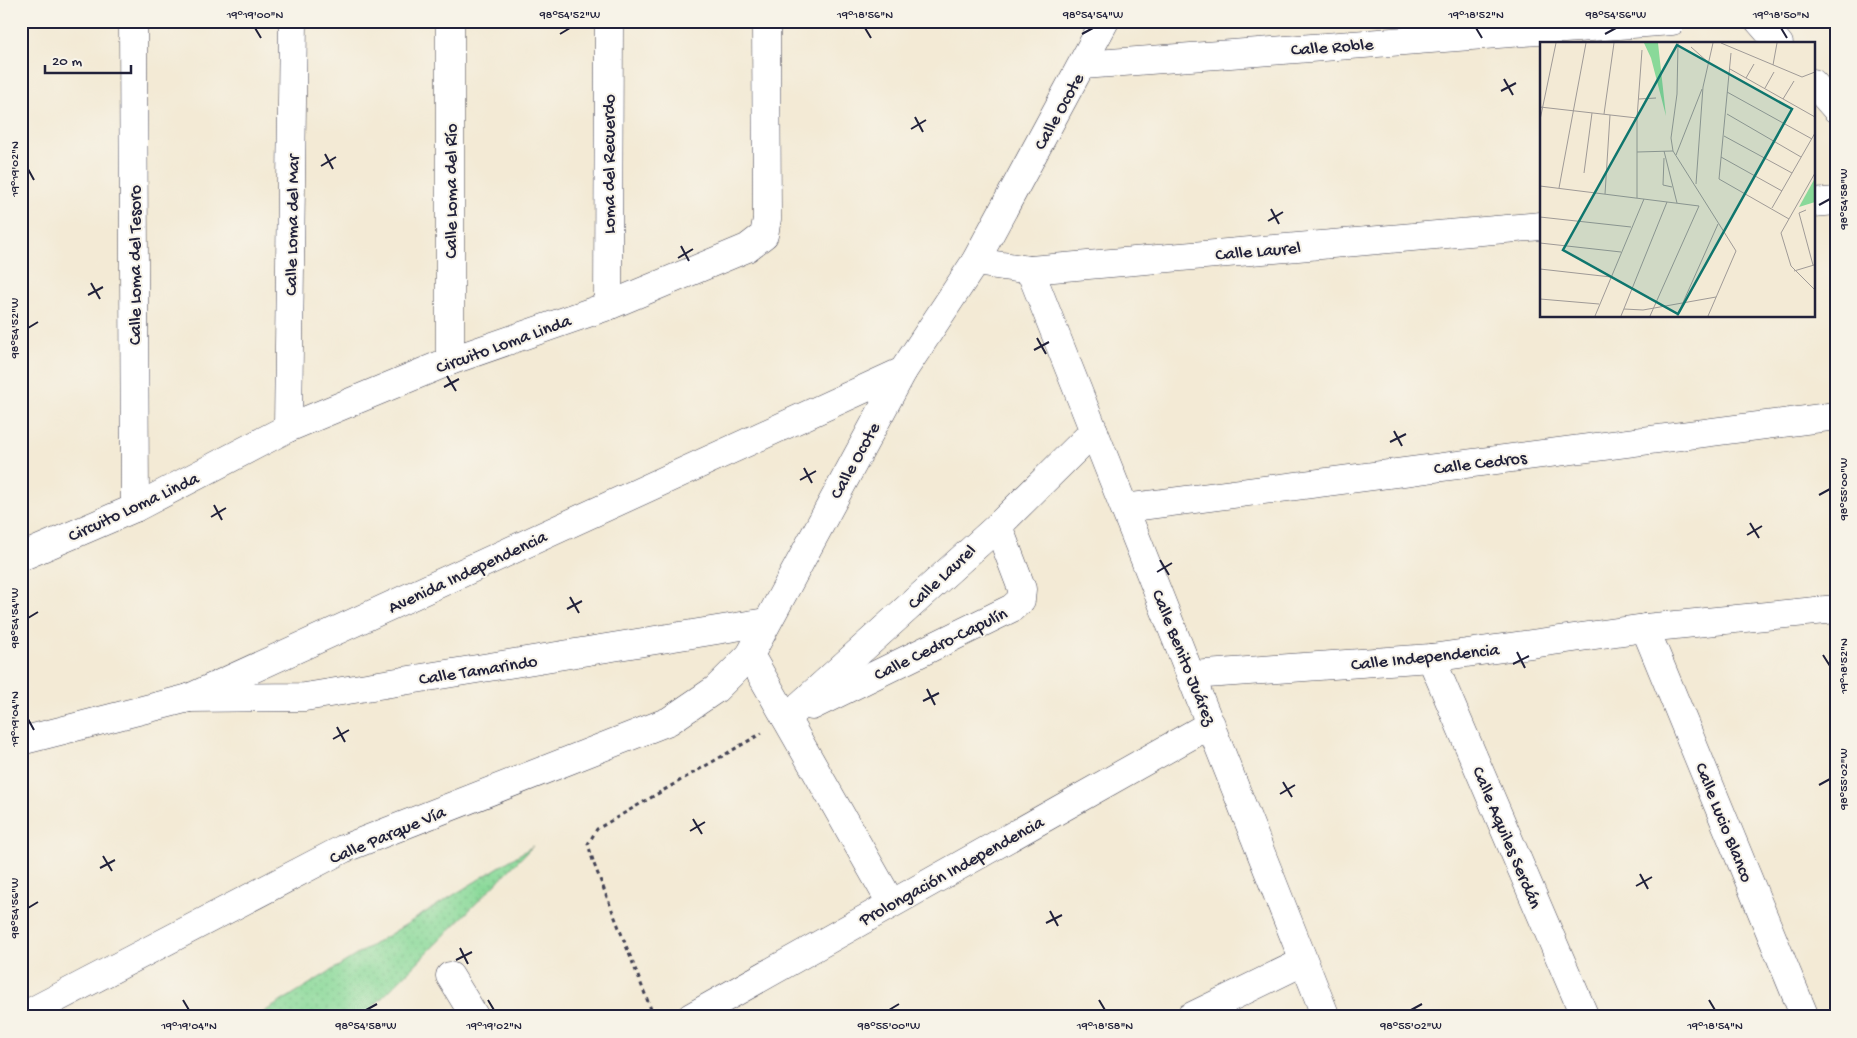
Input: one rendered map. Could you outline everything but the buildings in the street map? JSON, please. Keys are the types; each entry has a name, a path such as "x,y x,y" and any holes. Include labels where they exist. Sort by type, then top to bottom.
{"street":[{"name":"Calle Loma del Tesoro","path":"133,21 135,508"},
{"name":"Calle Loma del Mar","path":"288,428 293,21"},
{"name":"Calle Loma del Río","path":"450,21 450,361"},
{"name":"Loma del Recuerdo","path":"608,306 609,21"},
{"name":"Circuito Loma Linda","path":"21,557 135,508 288,428 450,361 608,306 748,248 764,236 767,219 766,21"},
{"name":"Calle Ocote","path":"750,655 766,622 903,371 975,262 1083,65 1105,21"},
{"name":"Calle Roble","path":"1083,65 1672,21"},
{"path":"1759,21 1777,42"},
{"path":"1814,84 1836,109"},
{"path":"1814,203 1836,201"},
{"name":"Calle Laurel","path":"975,262 1030,270 1540,226"},
{"name":"Calle Benito Juárez","path":"1030,270 1212,724 1326,1017"},
{"name":"Avenida Independencia","path":"21,740 189,698 903,371"},
{"name":"Calle Cedros","path":"1125,508 1836,416"},
{"name":"Calle Laurel","path":"786,718 998,526 1094,431"},
{"name":"Calle Cedro-Capulín","path":"786,718 1012,608 1022,600 1022,589 998,526"},
{"name":"Calle Independencia","path":"1192,675 1431,658 1645,628 1836,609"},
{"name":"Calle Tamarindo","path":"189,698 305,697 766,622"},
{"name":"Calle Lucio Blanco","path":"1645,628 1804,1017"},
{"path":"750,655 892,903"},
{"name":"Calle Parque Vía","path":"21,1016 343,849 669,721 716,689 750,655"},
{"name":"Calle Aquiles Serdán","path":"1431,658 1585,1017"},
{"name":"Prolongación Independencia","path":"691,1017 1212,724"},
{"path":"1190,1017 1303,962"},
{"path":"450,976 475,1017"}],"path":[{"path":"654,1017 594,864 588,844 597,829 786,718"}],"green space":[{"path":"533,846 363,1017 256,1017"}]}
